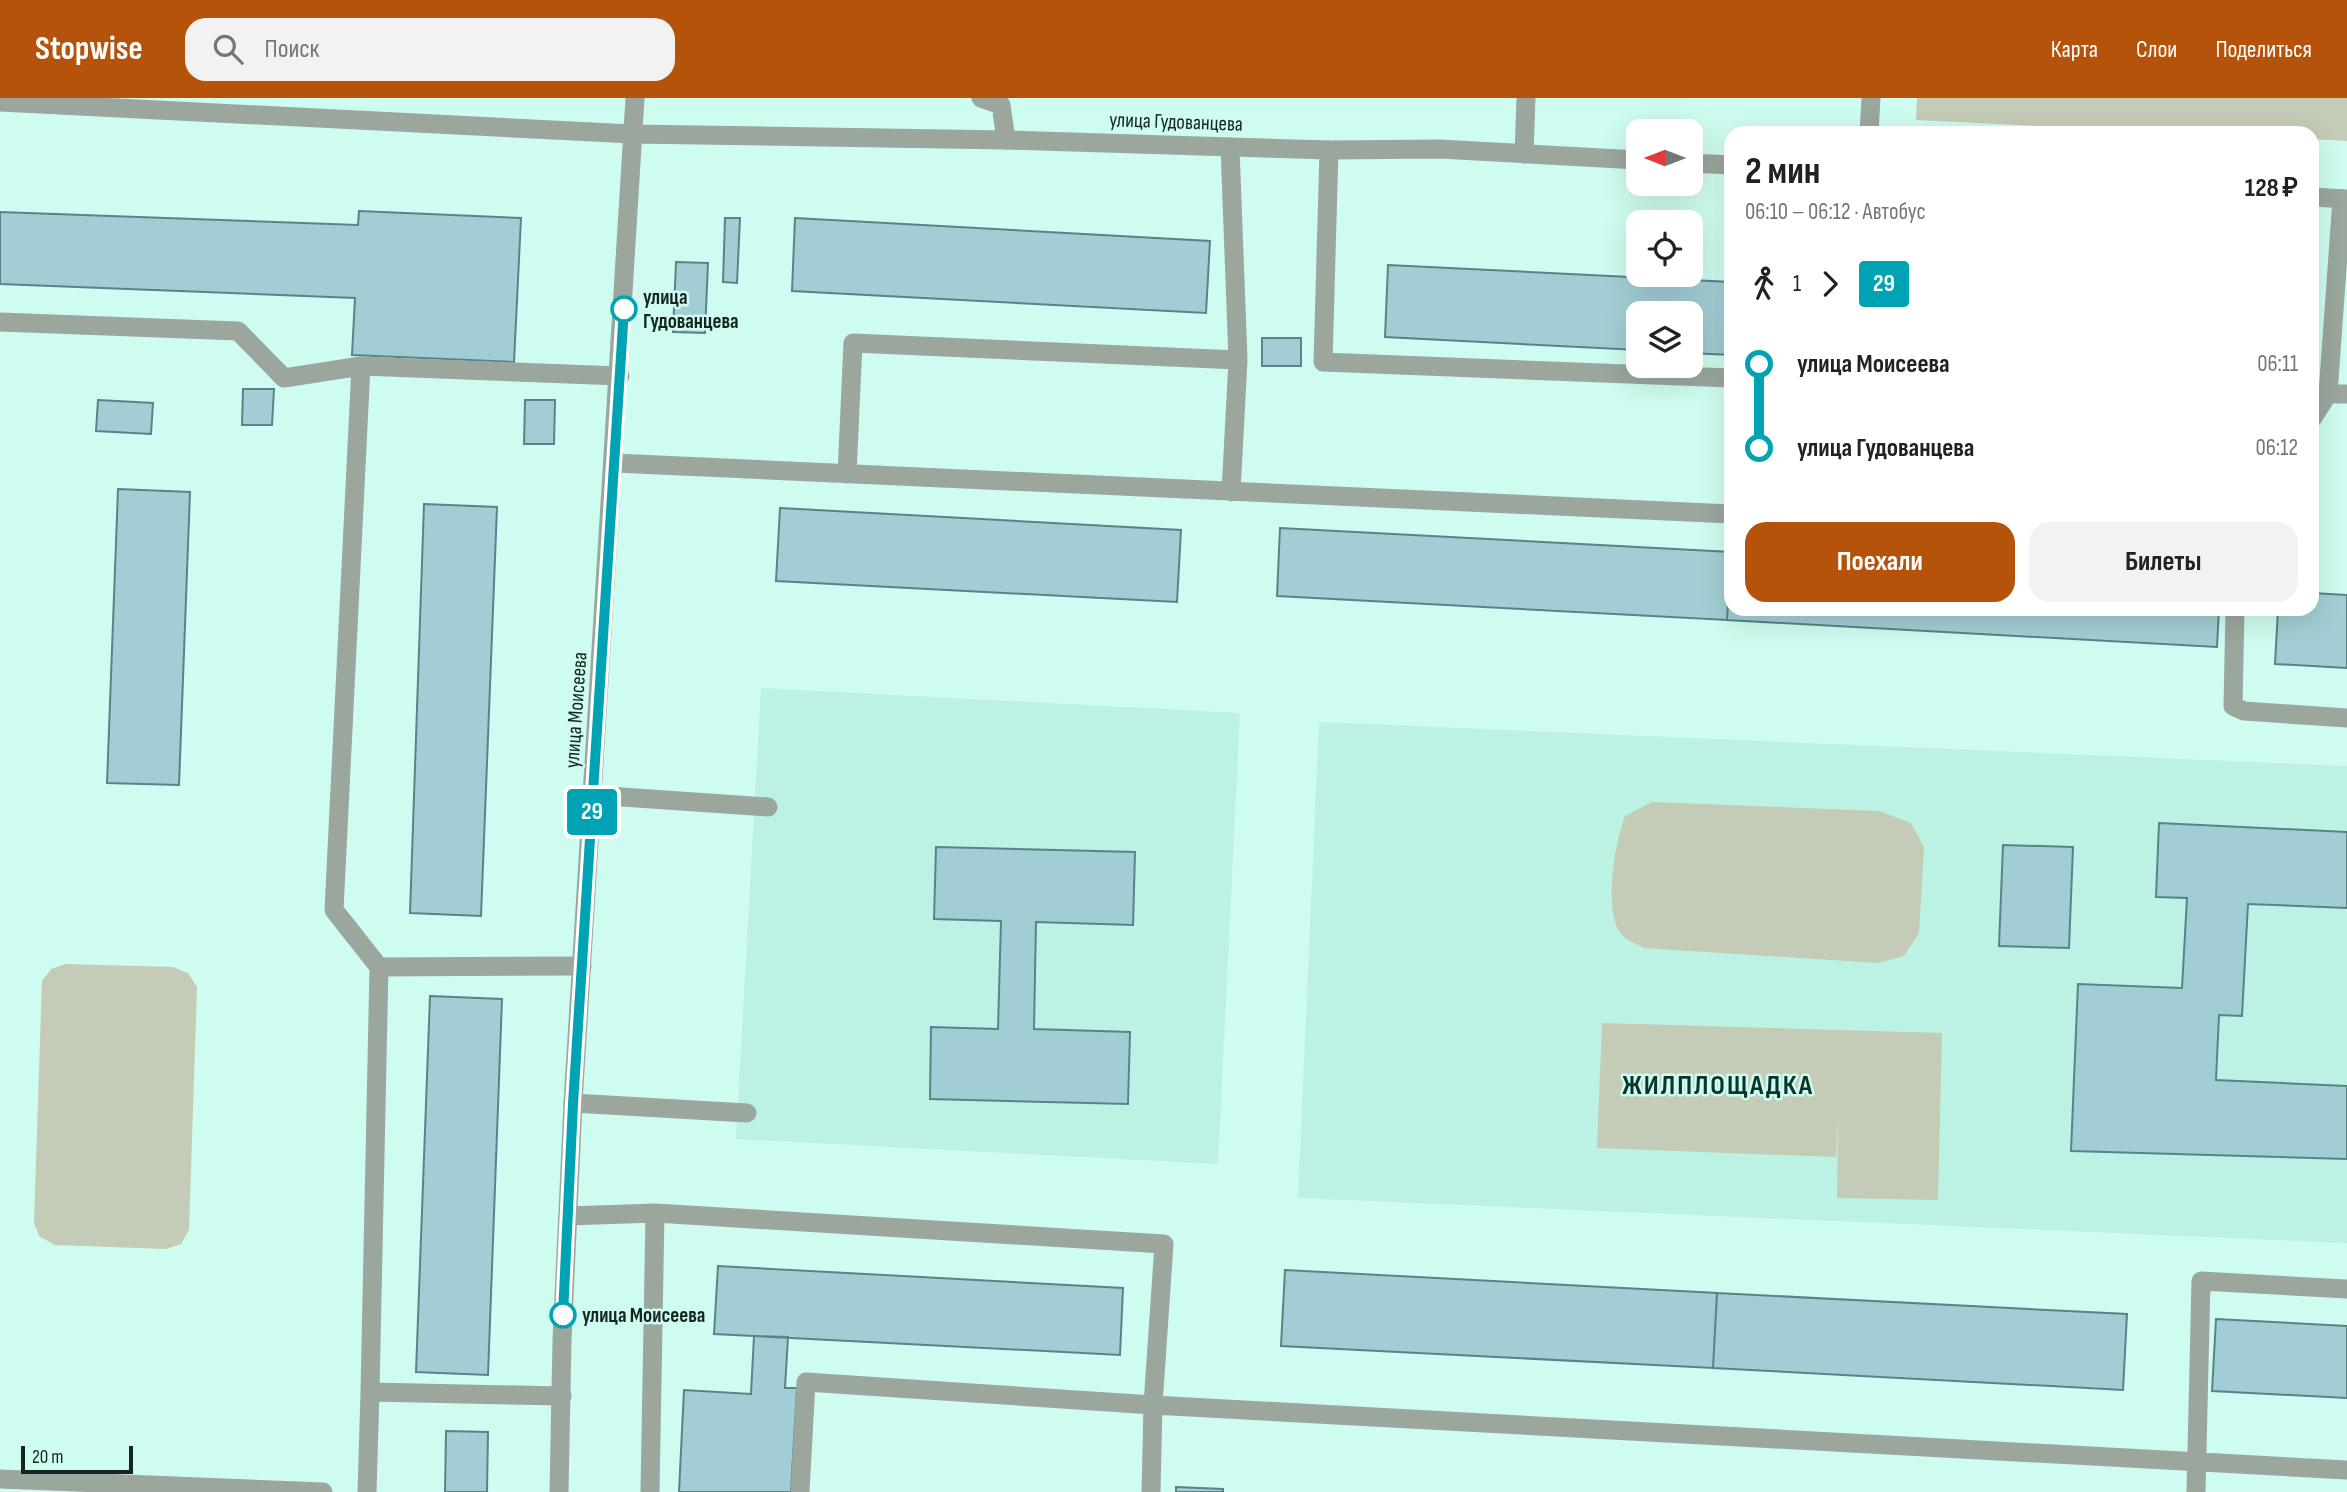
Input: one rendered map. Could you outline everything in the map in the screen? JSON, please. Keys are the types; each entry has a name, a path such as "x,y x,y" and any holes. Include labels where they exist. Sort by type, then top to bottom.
{"street":[{"name":"улица Моисеева","path":"559,1492 573,1104 615,463 635,98"},
{"path":"981,98 1001,105 1006,140"},
{"path":"1524,154 1526,98"},
{"path":"1869,126 1871,98"},
{"name":"улица Гудованцева","path":"0,102 632,134 1006,140 1329,150 1440,149 1626,159"},
{"path":"1230,147 1238,360 1231,492"},
{"path":"1329,150 1322,362 1724,378"},
{"path":"1703,164 1724,165"},
{"path":"2319,197 2345,199 2329,394 2319,409"},
{"path":"0,322 238,331 284,378 360,366 620,376"},
{"path":"847,474 853,342 1238,360"},
{"path":"360,366 334,910 379,967 367,1492"},
{"path":"615,463 1724,514"},
{"path":"2235,616 2233,706 2244,711 2347,719"},
{"path":"593,794 768,807"},
{"path":"379,967 582,966"},
{"path":"573,1104 747,1113"},
{"path":"650,1492 654,1213"},
{"path":"568,1216 654,1213 1164,1244 1153,1405 1151,1492"},
{"path":"2196,1492 2202,1281 2347,1289"},
{"path":"800,1492 807,1382 1153,1405 2347,1470"},
{"path":"370,1392 562,1396"},
{"path":"0,1479 323,1492"}],"shaded area":[{"path":"1917,98 2347,98 2347,141 2319,139 2319,126 2039,126 1916,120"},
{"path":"761,688 1240,713 1218,1164 736,1139"},
{"path":"1319,722 2347,766 2347,1243 1298,1198"},
{"path":"1652,802 1879,811 1911,823 1924,847 1919,933 1904,956 1878,963 1644,948 1623,936 1616,924 1612,876 1625,816"},
{"path":"65,964 173,967 188,973 197,987 189,1230 181,1244 166,1249 55,1245 39,1236 34,1223 42,981 51,969"},
{"path":"1602,1023 1942,1033 1938,1200 1837,1198 1838,1117 1836,1157 1597,1148"}],"building":[{"path":"359,211 521,218 514,362 352,355 355,298 0,284 0,212 358,225"},
{"path":"725,218 740,218 737,283 723,282"},
{"path":"795,218 1210,241 1206,313 792,291"},
{"path":"676,262 708,263 705,333 673,332"},
{"path":"1388,265 1626,277 1626,287 1703,287 1703,281 1724,282 1724,355 1703,354 1703,301 1626,301 1626,349 1385,337"},
{"path":"1262,338 1301,338 1301,366 1262,366"},
{"path":"243,389 274,389 272,425 242,425"},
{"path":"98,400 153,403 151,434 96,431"},
{"path":"525,400 555,400 554,444 524,444"},
{"path":"118,489 190,492 179,785 107,783"},
{"path":"424,504 497,507 481,916 410,913"},
{"path":"780,508 1181,530 1177,602 776,581"},
{"path":"1280,528 1724,552 1724,616 1727,616 1727,620 1277,596"},
{"path":"2319,593 2347,595 2347,668 2275,664 2278,616 2319,616"},
{"path":"1727,616 2219,616 2217,647 1727,620"},
{"path":"2159,823 2347,832 2347,908 2248,904 2242,1016 2219,1015 2216,1080 2347,1086 2347,1159 2071,1151 2078,984 2182,988 2187,898 2156,897"},
{"path":"2003,845 2073,847 2069,948 1999,946"},
{"path":"936,847 1135,852 1133,925 1036,922 1034,1029 1130,1032 1128,1104 930,1099 931,1027 998,1029 1001,921 934,919"},
{"path":"430,996 502,999 488,1375 416,1372"},
{"path":"718,1266 1123,1288 1120,1355 714,1334"},
{"path":"1285,1270 1717,1293 1713,1368 1281,1346"},
{"path":"1717,1293 2127,1314 2123,1390 1713,1368"},
{"path":"2216,1319 2347,1326 2347,1398 2212,1391"},
{"path":"754,1336 788,1337 785,1388 797,1388 791,1492 679,1492 684,1390 751,1394"},
{"path":"446,1431 488,1432 487,1492 445,1492"},
{"path":"1176,1487 1223,1489 1223,1492 1176,1492"}],"bus line":[{"name":"29","path":"563,1315 573,1104 624,309"}],"place":[{"name":"улица Гудованцева","path":"624,309"},
{"name":"улица Моисеева","path":"563,1315"}],"district":[{"name":"ЖИЛПЛОЩАДКА","path":"1718,1085"}]}
